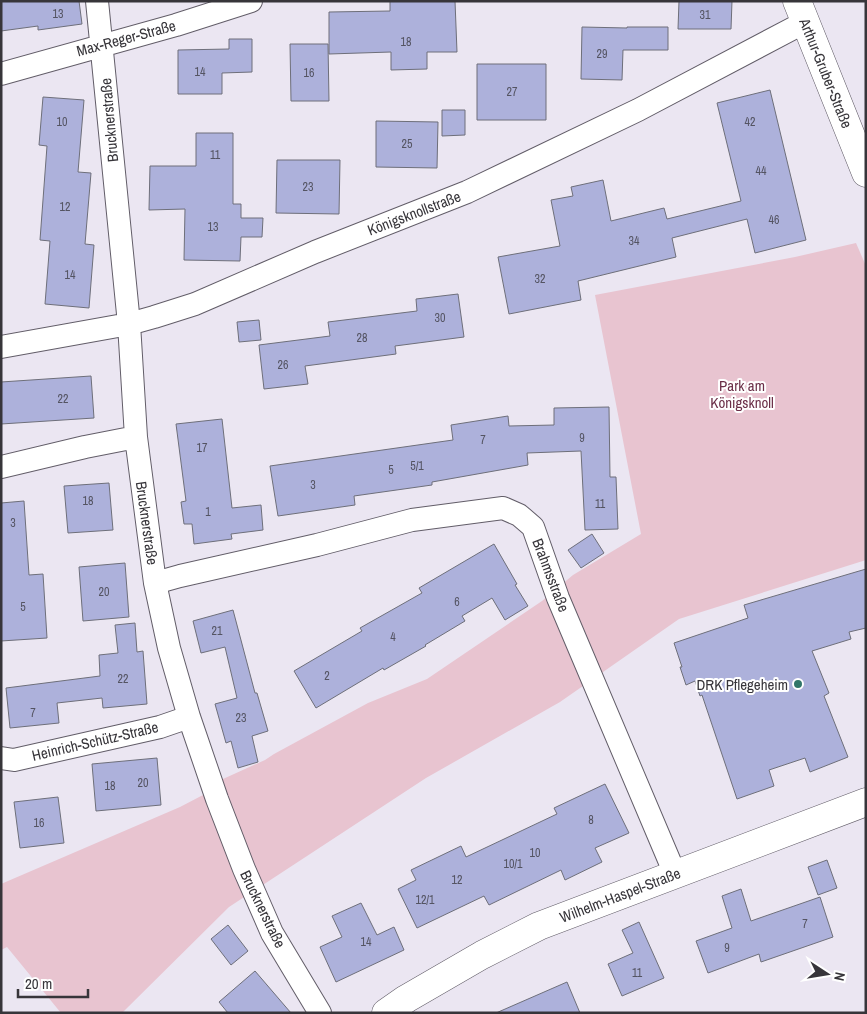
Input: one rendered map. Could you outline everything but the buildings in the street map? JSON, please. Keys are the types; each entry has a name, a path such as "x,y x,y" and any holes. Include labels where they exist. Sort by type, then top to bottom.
{"street":[{"name":"Brucknerstraße","path":"97,1 129,324 136,437 155,583 169,648 189,717 244,870 272,933 320,1013"},
{"name":"Max-Reger-Straße","path":"1,74 176,25 251,1"},
{"name":"Arthur-Gruber-Straße","path":"801,12 866,173"},
{"name":"Königsknollstraße","path":"1,347 129,324 195,304 315,252 466,192 638,110 801,12"},
{"path":"1,467 136,437"},
{"name":"Brahmsstraße","path":"155,583 317,545 412,520 503,508 519,515 533,527 558,598 675,874"},
{"name":"Heinrich-Schütz-Straße","path":"1,758 14,760 24,758 160,727 189,717"},
{"name":"Wilhelm-Haspel-Straße","path":"386,1013 406,999 539,926 866,802"}],"green space":[{"name":"Park am Königsknoll","path":"856,243 866,266 866,560 679,619 560,702 426,778 229,907 122,1013 61,1013 7,947 1,950 1,884 180,807 203,795 223,779 265,760 368,703 427,679 542,601 573,575 641,534 595,295 795,257"}],"place":[{"name":"DRK Pflegeheim","path":"798,684"}]}
